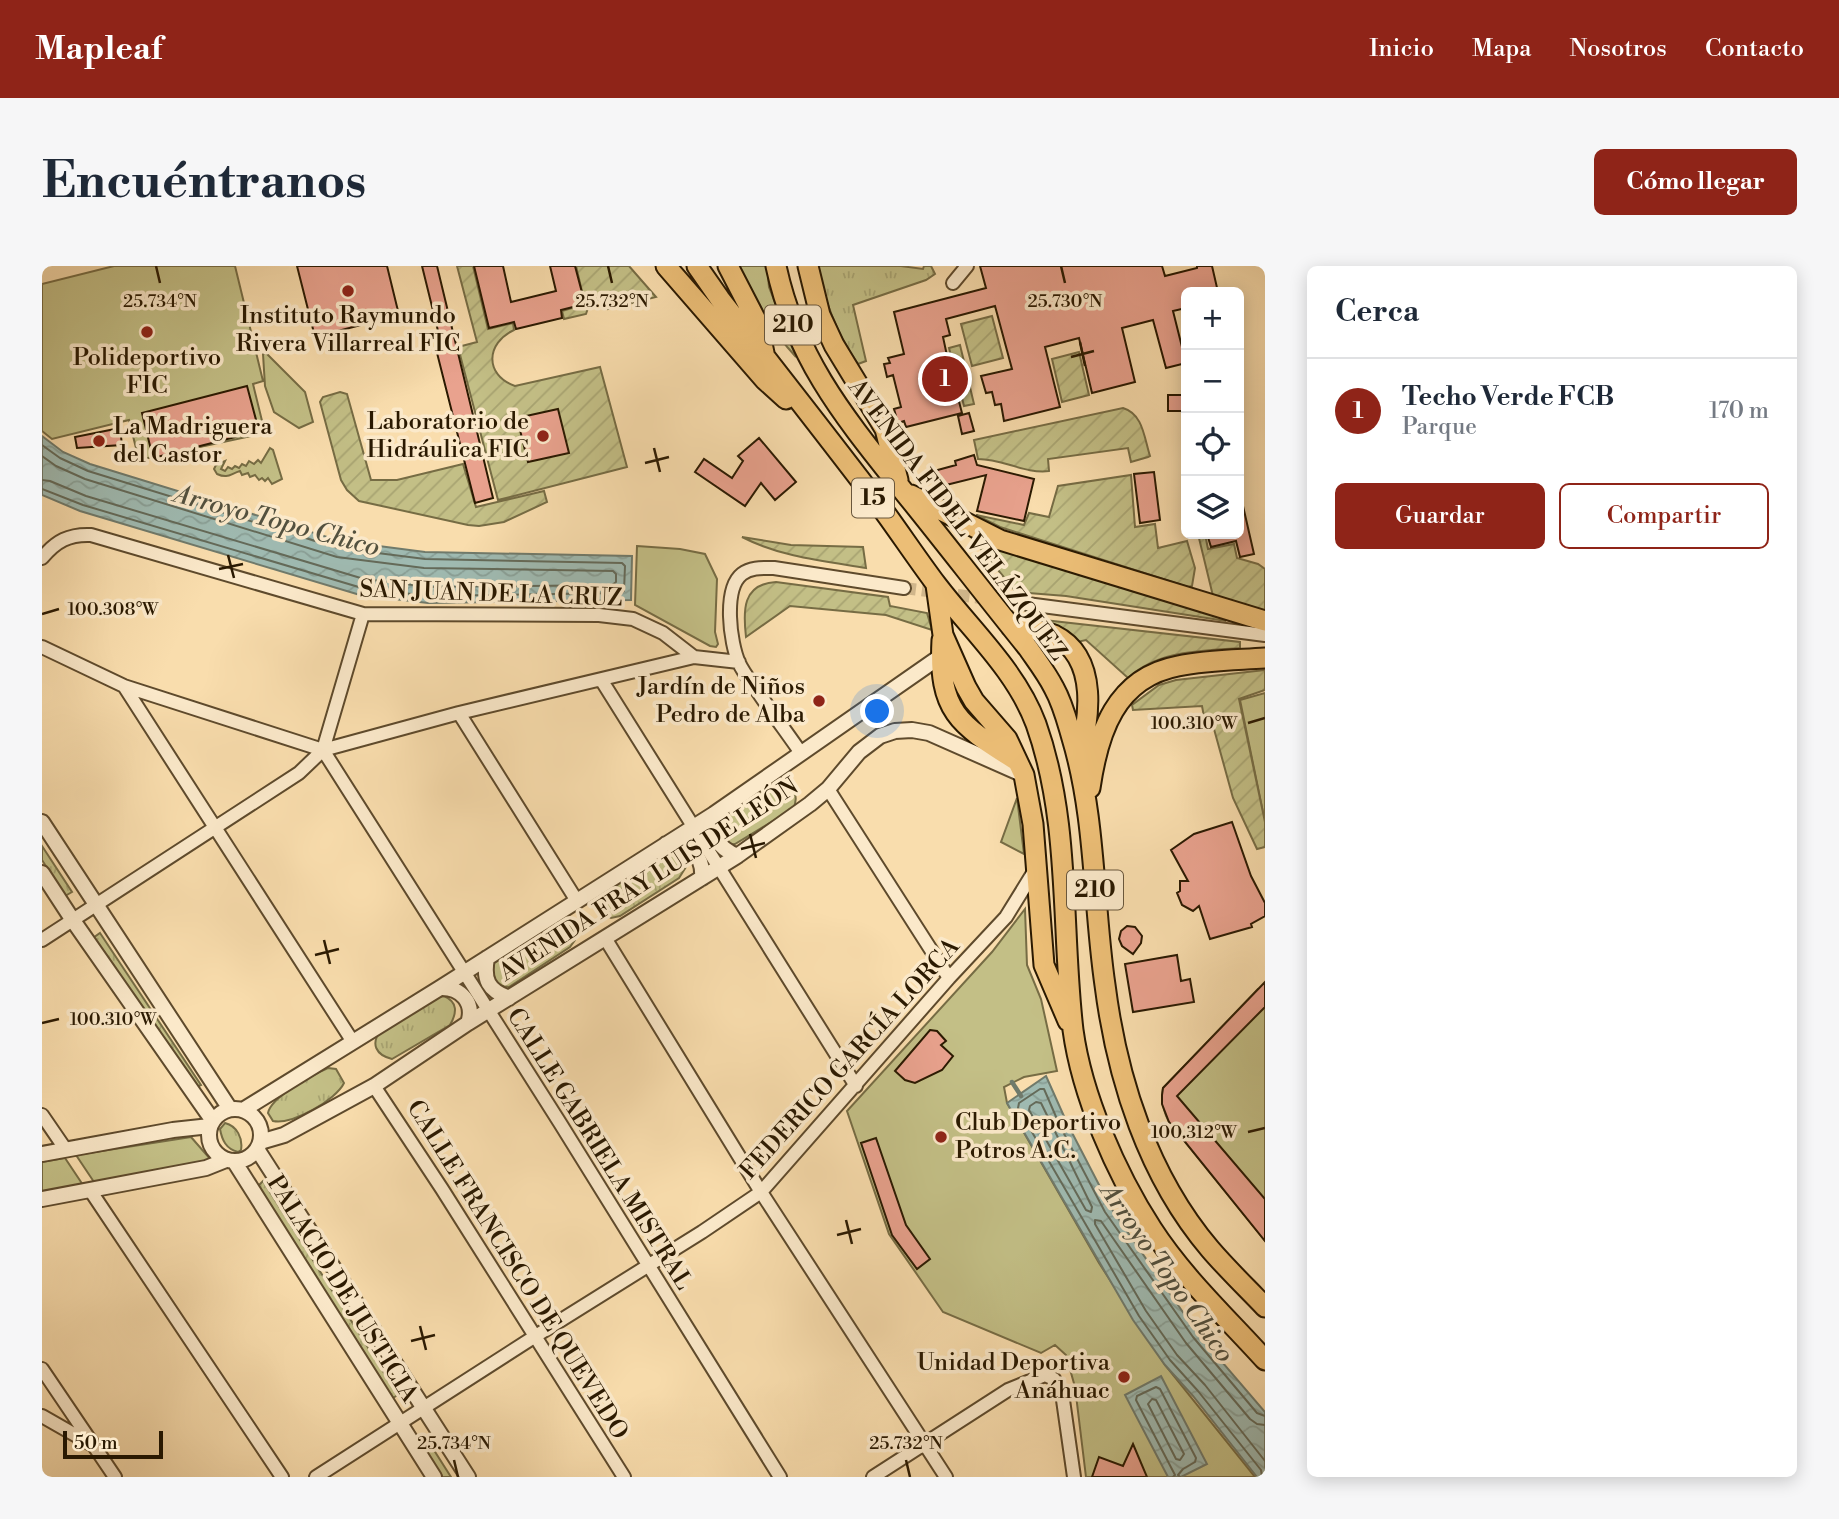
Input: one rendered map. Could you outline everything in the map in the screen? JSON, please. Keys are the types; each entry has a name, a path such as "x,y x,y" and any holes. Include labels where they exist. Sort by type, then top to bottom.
{"highway":[{"name":"15","path":"666,266 774,389 808,413 936,585 1014,682 1035,722 1045,753 1060,844 1074,1031 1087,1089 1107,1142 1153,1230 1185,1273 1265,1360"},
{"name":"210","path":"697,266 808,413"},
{"path":"728,266 758,324 765,357"},
{"name":"AVENIDA FIDEL VELÁZQUEZ","path":"776,266 793,325 832,399 1011,627 1055,688 1079,761 1087,803 1105,986 1124,1079 1139,1128 1158,1169 1183,1212 1209,1248 1265,1307"},
{"path":"808,266 820,315 834,345 886,429 901,488 1000,540 1265,621"},
{"path":"936,585 943,635 942,678 951,707 976,735 1021,768"},
{"path":"1011,627 1054,635 1067,644 1081,666 1086,683 1088,725 1079,761"},
{"path":"943,635 974,701 1007,739 1021,768 1031,812 1044,965 1074,1031"},
{"path":"1087,803 1101,733 1119,702 1139,683 1177,666 1265,658"}],"street":[{"path":"953,283 967,266"},
{"name":"SAN JUAN DE LA CRUZ","path":"42,558 58,541 68,536 91,535 363,614 599,615 633,619 663,633 694,657"},
{"path":"801,753 739,662 731,625 730,605 737,579 748,570 774,568 905,588"},
{"path":"1027,604 1265,635"},
{"path":"323,750 363,614"},
{"path":"42,647 124,687 323,750"},
{"name":"AVENIDA FRAY LUIS DE LEÓN","path":"236,1110 261,1101 714,814 941,656"},
{"path":"42,940 299,773 323,750 458,713 602,681 694,657 739,662"},
{"path":"602,681 856,1086"},
{"path":"124,687 353,1042"},
{"path":"458,713 578,901"},
{"name":"AVENIDA FRAY LUIS DE LEÓN","path":"258,1145 284,1135 374,1086 468,1023 719,868 828,789 867,744 895,731 912,730 929,733 1021,768"},
{"name":"CALLE GABRIELA MISTRAL","path":"323,750 560,1123 780,1477"},
{"path":"828,789 949,978"},
{"path":"714,814 713,834 716,841 726,851 737,856"},
{"path":"42,822 236,1110 256,1119 261,1134 258,1145 247,1158 42,1199"},
{"path":"666,844 683,845 694,852 702,865 702,878"},
{"name":"FEDERICO GARCÍA LORCA","path":"316,1477 761,1192 1006,917 1035,869"},
{"path":"42,873 211,1124 210,1143 213,1150 230,1161"},
{"path":"605,938 761,1192 946,1477"},
{"path":"486,958 487,985 509,998"},
{"path":"440,988 455,990 464,997 470,1011 468,1023"},
{"name":"CALLE FRANCISCO DE QUEVEDO","path":"374,1086 624,1477"},
{"path":"261,1101 258,1111 261,1119 270,1131 284,1135"},
{"path":"42,1154 211,1124 223,1112 236,1110"},
{"path":"42,1115 66,1150"},
{"name":"PALACIO DE JUSTICIA","path":"258,1145 468,1477"},
{"name":"PALACIO DE JUSTICIA","path":"230,1161 434,1477"},
{"path":"90,1190 282,1477"},
{"path":"42,1369 115,1477"},
{"path":"873,1477 1009,1390 1045,1375 1054,1379 1062,1393 1074,1477"},
{"path":"42,1416 94,1446"}],"green space":[{"name":"Polideportivo FIC","path":"114,266 235,266 263,381 253,384 265,433 139,460 129,420 52,439 42,431 42,284"},
{"path":"457,266 473,266 488,329 513,323 514,330 498,343 492,359 498,374 505,381 515,386 600,367 627,467 498,500 458,347 477,342"},
{"path":"576,266 629,266 656,297 608,309 604,299 590,302 586,314 564,319 562,311 585,304"},
{"path":"736,266 767,266 769,287 796,357 778,336"},
{"path":"816,266 901,266 923,269 924,266 931,266 935,274 926,280 853,305 866,361 858,364 832,317"},
{"path":"992,316 1003,358 972,366 961,324"},
{"path":"960,345 966,370 955,372 949,348"},
{"path":"1079,352 1089,395 1062,402 1052,359"},
{"path":"266,353 305,392 313,422 299,428 274,412 265,386 263,354"},
{"path":"948,368 953,387 941,390 937,371"},
{"path":"968,379 974,404 964,406 958,382"},
{"path":"340,392 347,394 371,480 397,480 463,464 476,507 544,491 547,502 504,522 479,526 359,501 341,480 320,402 323,397"},
{"path":"1123,408 1135,415 1139,421 1150,456 1131,462 1128,448 1048,459 1049,471 1023,469 978,459 974,440"},
{"path":"270,448 282,479 272,484 268,478 265,481 262,478 259,480 255,475 242,475 240,471 224,476 217,474 214,469 225,461 221,469 225,471 228,467 239,468 242,464 246,466 249,461 254,464 258,460 261,463"},
{"path":"1131,475 1135,527 1155,524 1158,548 1187,541 1195,568 1192,586 1188,587 1000,527 976,515 1024,525 1029,513 1049,517 1058,486"},
{"path":"742,537 791,545 863,547 866,568 787,554"},
{"path":"971,537 1003,551 1219,616 1226,621 1066,596 1016,592"},
{"path":"1199,539 1206,539 1208,549 1234,544 1237,558 1265,569 1265,612 1213,596"},
{"path":"637,546 705,554 717,579 716,647 635,605"},
{"path":"776,582 888,597 890,606 927,613 932,630 886,615 790,606 746,637 747,600 757,588"},
{"path":"1035,619 1240,642 1240,648 1196,651 1167,657 1140,669 1128,678 1086,640 1077,642 1058,626 1039,623"},
{"path":"1265,670 1265,690 1239,699 1265,822 1265,847 1257,849 1233,798 1214,729 1206,727 1202,706 1133,710 1132,705 1159,685 1176,680"},
{"path":"1265,693 1265,822 1240,700"},
{"path":"781,782 795,792 793,809 735,844 728,845 718,838 719,818"},
{"path":"1017,798 1024,854 1001,842"},
{"path":"42,846 72,892 65,896 42,860"},
{"path":"671,849 687,856 686,867 679,878 620,916 611,918 599,911 596,899 600,892"},
{"name":"Club Deportivo Potros A.C.","path":"1025,909 1027,965 1041,999 1057,1071 1024,1077 1004,1087 1007,1103 1099,1263 1165,1365 1255,1477 1086,1477 1075,1387 1066,1355 1055,1345 1041,1353 943,1312 889,1234 847,1111 992,952"},
{"path":"556,921 565,921 574,932 575,940 570,947 509,987 495,985 490,979 491,961"},
{"path":"100,933 201,1085 194,1088 93,938"},
{"path":"1265,988 1265,1241 1169,1122 1162,1097 1163,1088 1258,989"},
{"path":"444,996 452,1001 455,1008 450,1025 392,1059 379,1052 375,1044 381,1030 434,998"},
{"path":"328,1068 336,1069 344,1083 332,1097 302,1115 273,1121 268,1113 276,1100"},
{"path":"225,1123 233,1127 240,1137 241,1150 238,1152 230,1149 223,1140 220,1129"},
{"path":"191,1137 212,1161 94,1182 76,1155"},
{"path":"65,1158 83,1185 42,1192 42,1162"},
{"path":"263,1181 398,1395 391,1399 257,1187"},
{"path":"425,1436 451,1477 442,1477 419,1441"}],"water":[{"path":"42,436 63,452 90,464 340,541 425,552 632,556 631,600 428,603 360,595 80,511 42,495"},
{"path":"1046,1076 1111,1208 1198,1334 1265,1412 1265,1477 1257,1477 1165,1365 1133,1320 1007,1103"},
{"path":"1161,1376 1207,1464 1181,1477 1168,1477 1125,1395"}],"building":[{"name":"Instituto Raymundo Rivera Villarreal FIC","path":"297,266 387,266 399,315 315,337"},
{"path":"422,266 437,266 493,498 475,503 437,353 443,351"},
{"path":"474,266 503,266 511,302 556,291 550,266 575,266 585,304 561,310 562,318 516,329 514,322 489,328"},
{"path":"980,266 1162,266 1165,276 1197,266 1212,266 1217,287 1181,287 1181,309 1173,311 1181,343 1181,364 1166,368 1153,320 1122,328 1135,382 1092,393 1079,338 1045,347 1060,407 1004,421 1001,404 995,405 992,392 986,393 981,376 1012,369 995,306 946,319 950,335 943,337 949,365 935,368 941,394 956,390 962,413 906,427 904,421 898,423 894,409 901,407 893,375 887,377 884,364 890,363 888,358 904,354 894,312 986,288"},
{"path":"247,386 259,431 153,458 142,413"},
{"path":"1168,395 1181,395 1181,411 1168,411"},
{"name":"Laboratorio de Hidráulica FIC","path":"558,409 569,453 528,462 517,418"},
{"path":"969,413 974,431 962,434 958,416"},
{"name":"La Madriguera del Castor","path":"120,428 122,445 77,448 75,437"},
{"path":"759,438 796,482 775,500 761,483 745,506 695,472 704,459 732,478 743,461 738,456"},
{"path":"974,455 977,465 1034,479 1024,521 977,511 986,475 938,487 934,471 956,465 955,461"},
{"path":"1154,472 1160,520 1140,523 1134,474"},
{"path":"1244,510 1254,554 1240,557 1236,541 1211,547 1209,539 1244,539"},
{"path":"1232,822 1251,876 1265,903 1265,916 1251,924 1252,927 1210,939 1199,906 1193,911 1182,905 1177,893 1180,891 1180,881 1188,881 1171,850 1194,834"},
{"path":"1127,926 1135,927 1142,936 1141,943 1133,954 1122,946 1119,939 1121,931"},
{"path":"1177,955 1181,981 1190,979 1194,1002 1133,1012 1125,964"},
{"path":"1265,982 1265,1007 1177,1096 1265,1199 1265,1241 1169,1122 1162,1104 1162,1095 1163,1088"},
{"path":"930,1030 937,1031 946,1041 941,1045 953,1056 942,1070 915,1083 905,1080 895,1071"},
{"path":"876,1138 906,1225 930,1259 917,1269 892,1235 861,1143"},
{"path":"1133,1444 1147,1477 1092,1477 1099,1457 1123,1466"}],"waterway":[{"name":"Arroyo Topo Chico","path":"1012,1082 1021,1096"}],"tunnel":[{"path":"904,588 1027,604"}],"place":[{"name":"Instituto Raymundo Rivera Villarreal FIC","path":"348,291"},
{"name":"Polideportivo FIC","path":"147,332"},
{"name":"Techo Verde FCB","path":"945,379"},
{"name":"Laboratorio de Hidráulica FIC","path":"543,436"},
{"name":"La Madriguera del Castor","path":"99,441"},
{"name":"Jardín de Niños Pedro de Alba","path":"819,701"},
{"name":"Club Deportivo Potros A.C.","path":"941,1137"},
{"name":"Unidad Deportiva Anáhuac","path":"1124,1377"}]}
